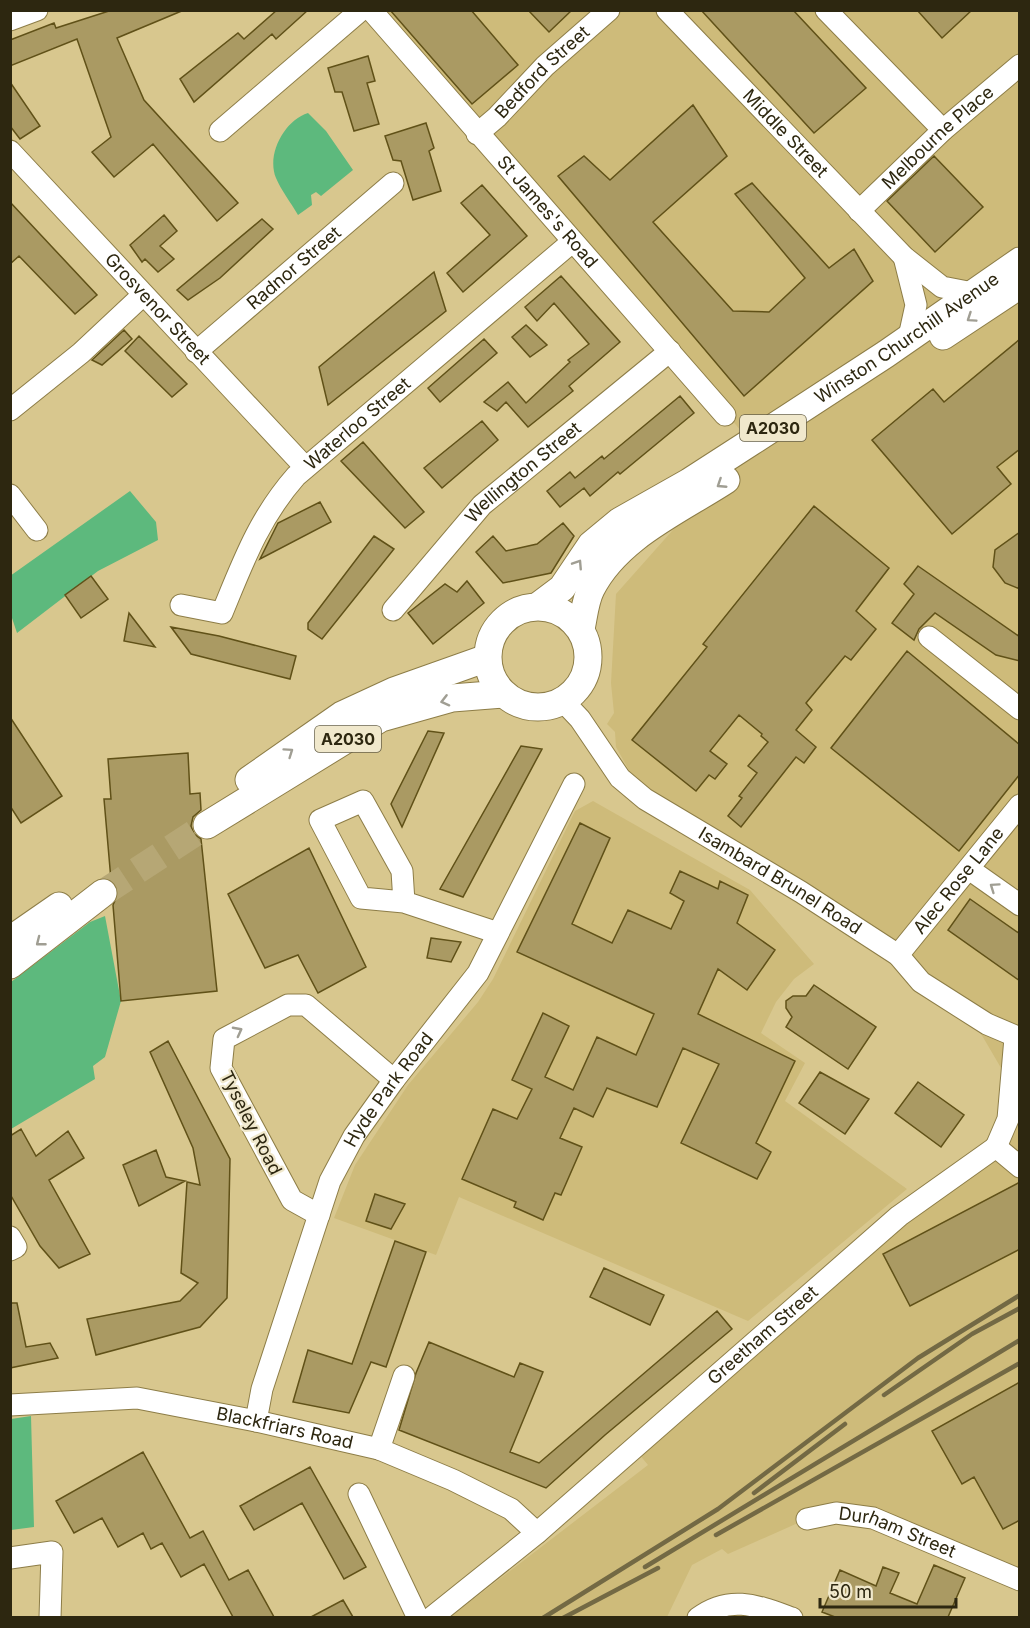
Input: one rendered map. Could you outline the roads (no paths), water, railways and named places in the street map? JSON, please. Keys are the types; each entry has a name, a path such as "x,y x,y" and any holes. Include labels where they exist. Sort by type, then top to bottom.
{"main road":[{"name":"Winston Churchill Avenue","path":"538,606 562,588 591,545 620,521 689,482 1020,261"},
{"name":"Winston Churchill Avenue","path":"581,629 591,589 604,567 622,549 1020,285"},
{"path":"538,606 552,608 573,619 581,629 589,654 586,675 576,691 552,706 531,707 516,703 503,694 490,675 487,658 491,639 506,618 519,610 538,606"},
{"name":"A2030","path":"487,658 394,691 342,715 207,817 381,718 452,698 503,694"},
{"path":"10,940 102,885 10,965"}],"street":[{"path":"10,20 37,10"},
{"path":"220,131 361,10"},
{"name":"St James's Road","path":"371,10 725,415"},
{"name":"Bedford Street","path":"477,134 497,117 545,66 609,10"},
{"name":"Middle Street","path":"667,10 904,257 942,287 973,293"},
{"path":"826,10 943,130"},
{"name":"Melbourne Place","path":"859,211 943,130 1020,65"},
{"name":"Grosvenor Street","path":"10,151 305,467"},
{"name":"Radnor Street","path":"196,352 393,183"},
{"name":"Waterloo Street","path":"181,605 222,614 256,532 275,499 305,467 572,242"},
{"path":"904,257 916,305 909,337"},
{"path":"10,410 81,353 143,295"},
{"name":"Wellington Street","path":"393,610 482,505 670,351"},
{"path":"10,495 36,530"},
{"path":"929,638 1020,709"},
{"name":"Isambard Brunel Road","path":"562,700 580,719 620,778 645,799 801,892 898,955 921,982 987,1024 1017,1038"},
{"name":"Hyde Park Road","path":"255,1421 262,1389 330,1181 354,1136 394,1080 478,973 574,784"},
{"path":"404,902 402,871 363,801 320,820 361,898 404,902 498,933"},
{"name":"Alec Rose Lane","path":"898,955 1020,805"},
{"path":"969,869 1020,905"},
{"name":"Tyseley Road","path":"319,1215 292,1200 286,1190 221,1068 224,1039 288,1005 306,1005 394,1080"},
{"path":"1017,1038 1008,1119 996,1147 1020,1167"},
{"name":"Greetham Street","path":"431,1617 537,1533 899,1216 996,1147"},
{"path":"10,1237 16,1247 10,1250"},
{"path":"379,1449 404,1376"},
{"name":"Blackfriars Road","path":"10,1405 137,1398 255,1421 379,1449 453,1480 511,1509 537,1533"},
{"path":"359,1494 418,1617"},
{"name":"Durham Street","path":"807,1519 836,1513 873,1518 1020,1581"},
{"path":"10,1558 52,1552 50,1617"},
{"path":"698,1617 718,1605 738,1603 792,1617"}],"tunnel":[{"path":"103,893 207,825"}],"railway":[{"path":"543,1618 718,1509 918,1358 1020,1295"},
{"path":"884,1395 972,1334 1020,1308"},
{"path":"645,1567 1020,1340"},
{"path":"716,1535 1020,1363"},
{"path":"754,1493 845,1424"},
{"path":"563,1618 658,1568"}]}
